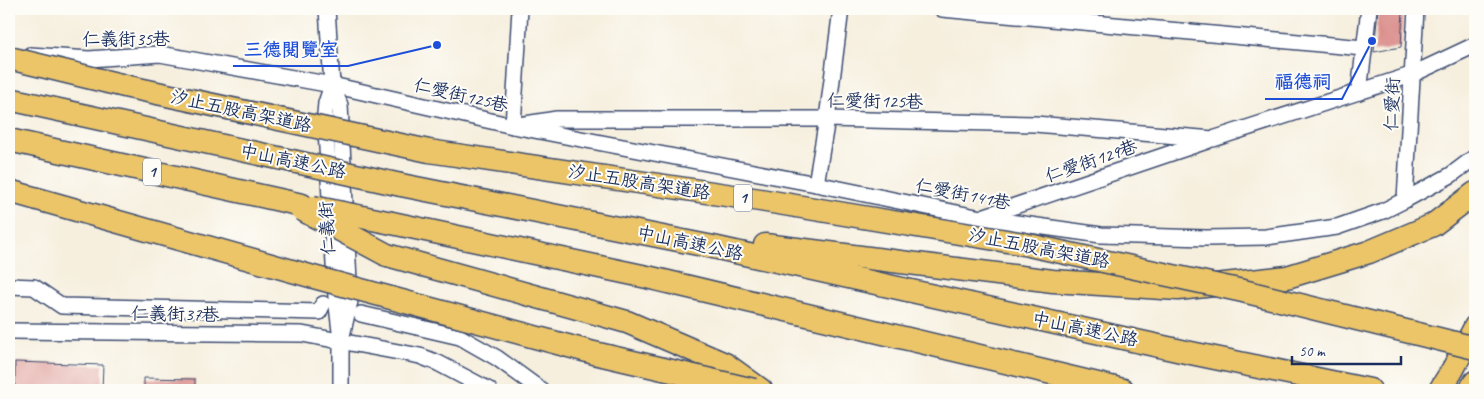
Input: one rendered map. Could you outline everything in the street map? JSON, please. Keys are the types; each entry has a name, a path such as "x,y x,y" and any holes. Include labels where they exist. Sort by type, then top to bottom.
{"highway":[{"name":"汐止五股高架道路","path":"9,58 138,89 429,151 760,200 1019,243 1243,291 1475,348"},
{"name":"中山高速公路","path":"9,99 401,185 713,247 1366,390"},
{"name":"1","path":"9,140 299,206 392,223 648,277 1123,390"},
{"path":"9,191 594,353 754,390"},
{"path":"582,221 1053,281 1178,290 1287,277 1368,252 1433,225 1475,193"},
{"path":"299,206 387,255 627,322 725,364 761,390"},
{"path":"1440,390 1475,327"},
{"path":"1470,390 1475,382"}],"street":[{"name":"仁義街","path":"327,9 332,85 340,105 350,301 341,340 341,390"},
{"path":"513,126 520,9"},
{"path":"816,184 827,118 841,9"},
{"path":"942,9 1363,48"},
{"name":"仁愛街","path":"1359,92 1368,9"},
{"name":"仁愛街","path":"1406,200 1411,75 1416,9"},
{"path":"1411,75 1475,45"},
{"name":"仁義街35巷","path":"9,54 89,58 160,54 332,85"},
{"name":"仁愛街125巷","path":"332,85 513,126 557,119 827,118 1036,124 1213,139 1411,75"},
{"name":"仁愛街141巷","path":"513,126 816,184 981,218 1101,235 1206,238 1266,237 1337,227 1383,211 1406,200 1451,175 1475,157"},
{"name":"仁愛街129巷","path":"981,218 1213,139"},
{"path":"9,286 34,287 62,306 319,312 323,304"},
{"path":"361,314 460,337 497,358 541,390"},
{"name":"仁義街37巷","path":"9,331 302,334 420,356 438,363 489,390"}],"building":[{"path":"1378,9 1403,9 1401,47 1374,52"},
{"path":"15,362 103,365 102,390 15,390"},
{"path":"144,378 195,379 195,390 144,390"}],"place":[{"name":"福德祠","path":"1372,41"},
{"name":"三德閱覽室","path":"437,45"}]}
